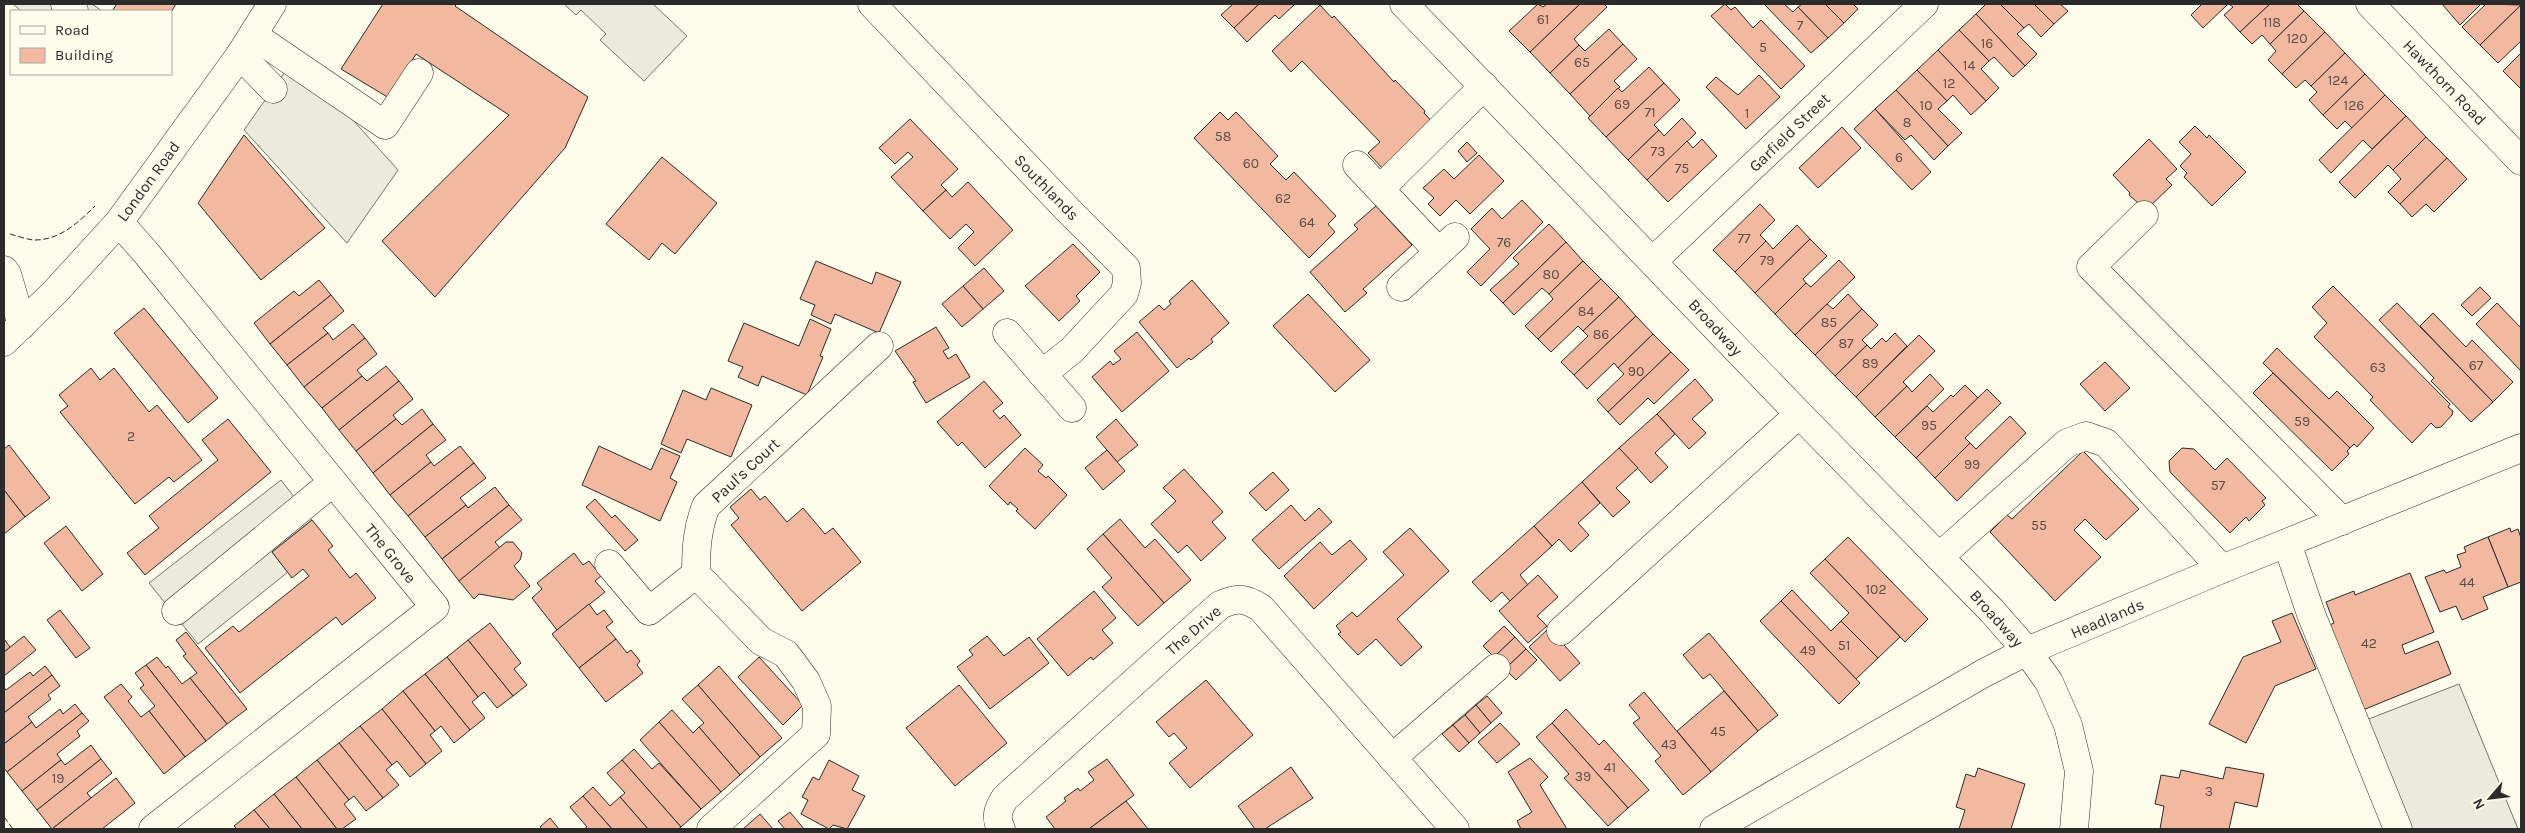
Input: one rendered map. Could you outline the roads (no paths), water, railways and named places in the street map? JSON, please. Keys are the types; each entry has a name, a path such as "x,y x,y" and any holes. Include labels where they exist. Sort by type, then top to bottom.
{"street":[{"name":"Southlands","path":"872,4 1067,209 1126,268 1127,283 1124,294 1072,350 1042,374"},
{"name":"Broadway","path":"1404,4 1799,414 1992,611 2027,651 2049,682 2068,726 2079,771 2074,829"},
{"name":"Garfield Street","path":"1653,261 1924,4"},
{"name":"Hawthorn Road","path":"2370,4 2521,160"},
{"name":"London Road","path":"10,329 119,222 246,45 269,5"},
{"path":"246,45 385,125 420,73"},
{"path":"246,45 273,89"},
{"path":"1380,189 1484,86"},
{"path":"1357,165 1380,189 1447,244 1401,287"},
{"path":"2144,216 2091,267 2342,521"},
{"name":"The Grove","path":"119,222 435,607 154,829"},
{"path":"4,270 7,274 10,329"},
{"path":"1007,333 1072,408"},
{"name":"Paul's Court","path":"696,574 699,524 706,506 879,346"},
{"path":"1561,630 1799,414"},
{"path":"1939,557 2067,443 2086,436 2106,443 2222,569"},
{"name":"Headlands","path":"1714,829 1984,673 2027,651 2222,569 2521,448"},
{"path":"176,611 333,482"},
{"path":"2287,543 2311,614 2398,829"},
{"path":"609,564 649,611 696,574 761,641 786,654 806,681 817,706 816,734 711,829"},
{"name":"The Drive","path":"1001,829 997,822 998,810 1005,798 1220,605 1234,598 1248,600 1261,608 1455,829"},
{"path":"1392,758 1496,668"}]}
